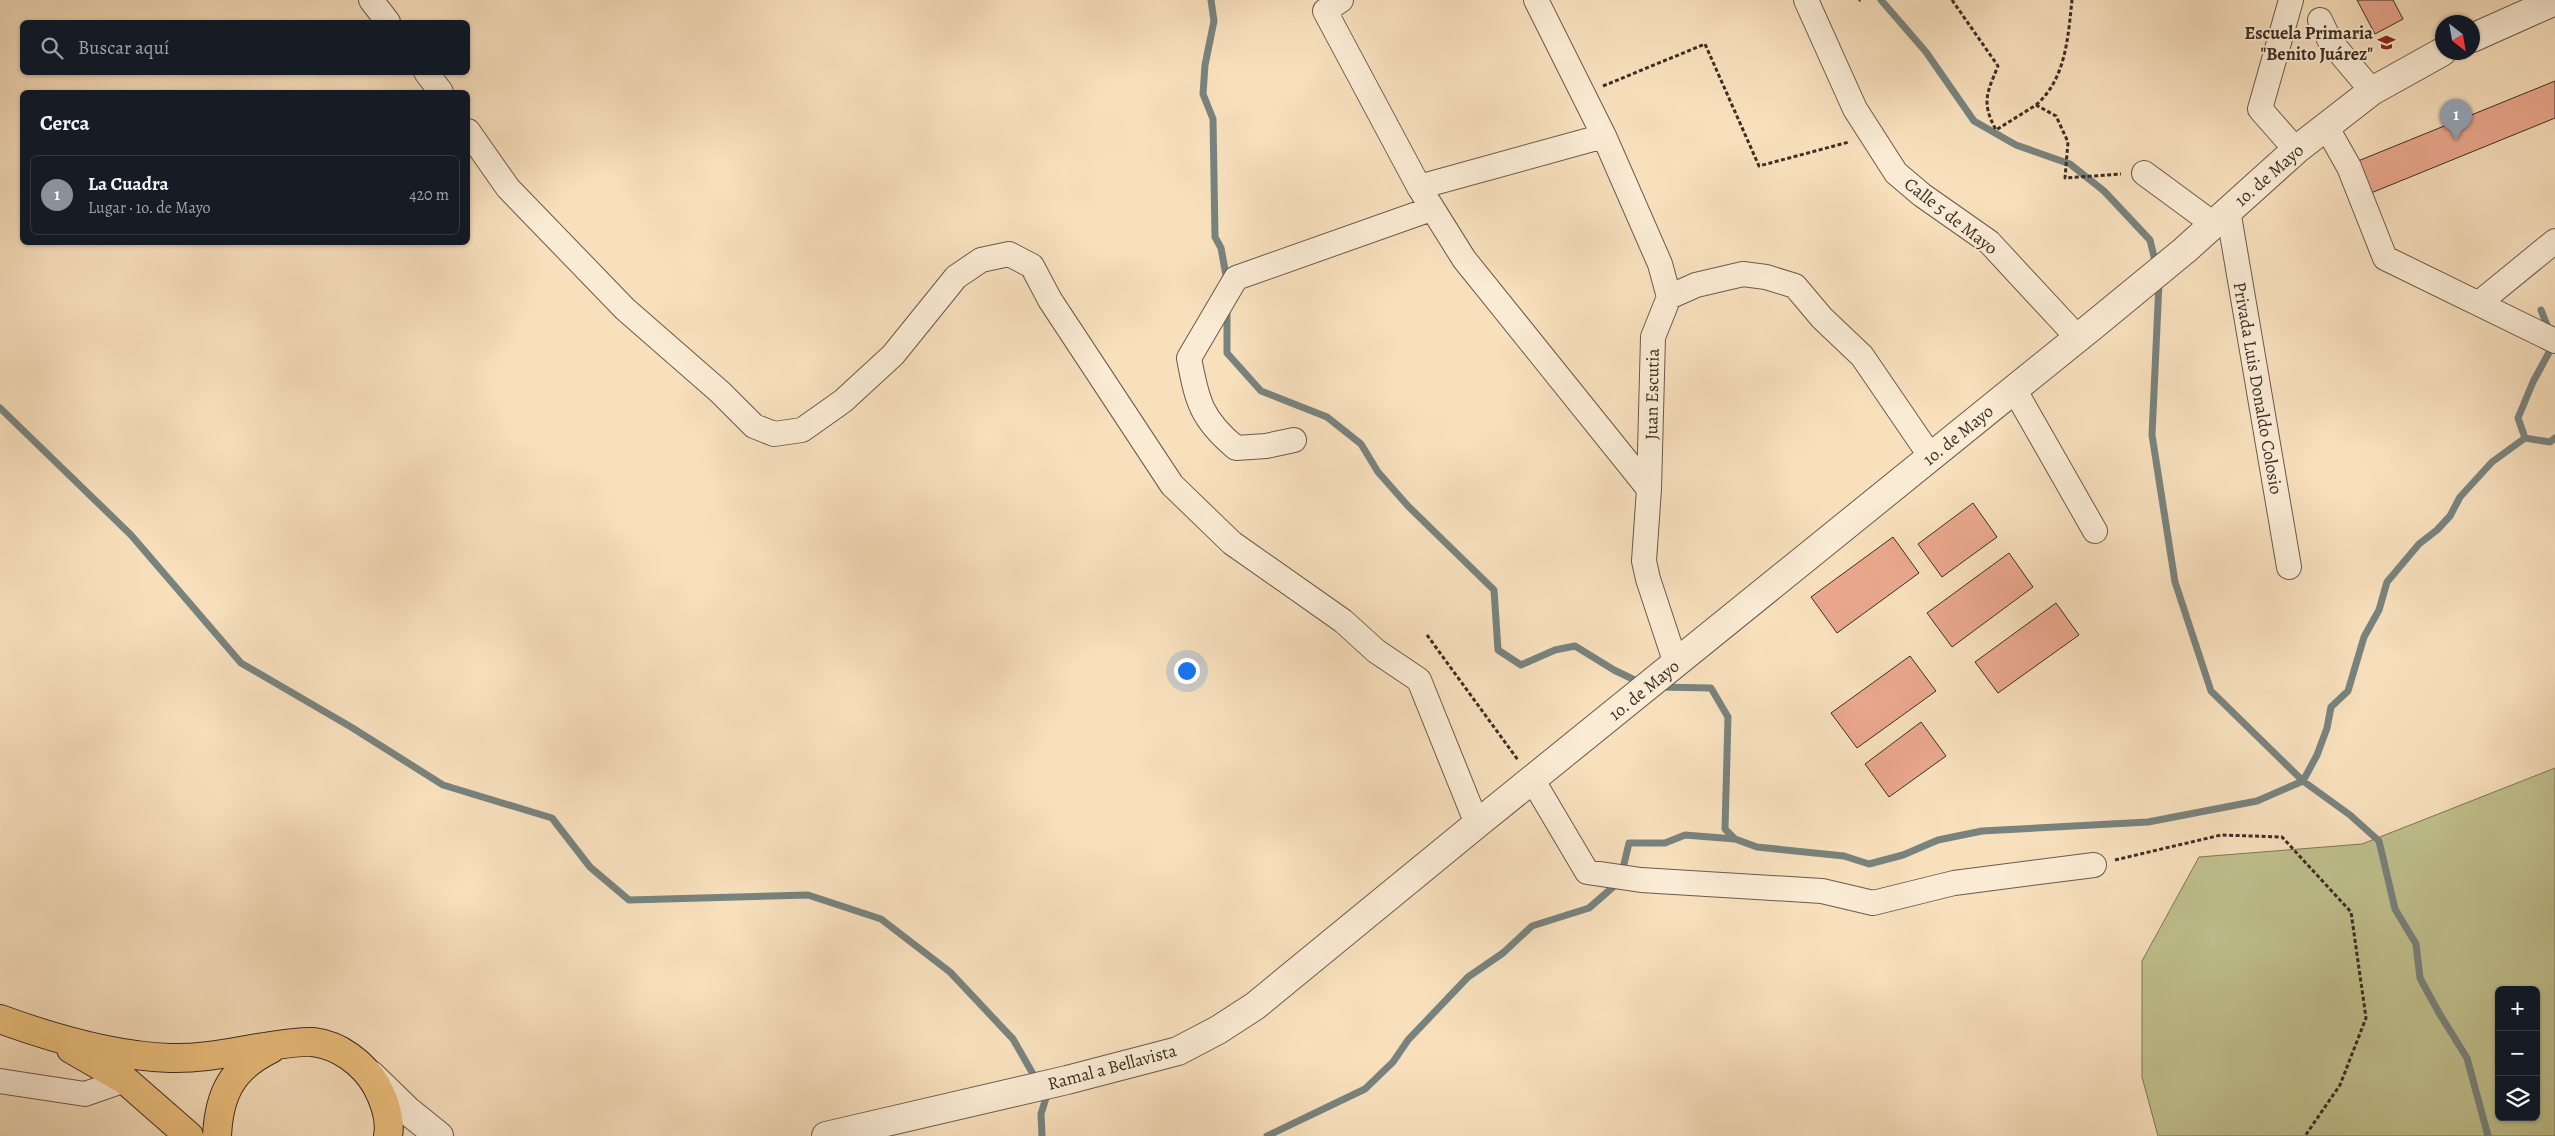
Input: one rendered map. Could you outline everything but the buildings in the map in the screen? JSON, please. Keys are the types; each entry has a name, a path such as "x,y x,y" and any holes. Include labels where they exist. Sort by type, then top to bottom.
{"main road":[{"path":"0,1019 45,1035 139,1055 169,1058 206,1057 281,1044 313,1042 344,1052 368,1072 384,1099 389,1130 388,1136"},
{"path":"45,1035 126,1080 189,1136"},
{"path":"217,1136 218,1110 230,1081 253,1058 281,1044"}],"street":[{"path":"371,0 386,20"},
{"name":"Calle 5 de Mayo","path":"1806,0 1854,109 1896,173 1922,195 1990,242 2086,331"},
{"path":"2291,0 2260,109 2296,150"},
{"path":"2480,34 2555,1"},
{"path":"1544,2 1660,264 1669,297 1696,285 1742,274 1766,277 1794,286 1822,318 1862,356 1931,457"},
{"path":"1333,6 1419,187 1464,259 1649,489"},
{"path":"2320,20 2330,41 2372,91"},
{"name":"1o. de Mayo","path":"1477,824 2086,331 2186,248 2296,150 2327,128 2372,91 2435,56"},
{"path":"428,75 439,90"},
{"path":"2327,128 2349,167 2385,258 2555,341"},
{"path":"470,134 508,188 625,309 720,392 754,426 774,434 802,430 843,401 893,355 956,277 981,260 1009,254 1032,266 1050,300 1172,485 1232,543 1343,621 1376,651 1419,680 1477,824"},
{"path":"1419,187 1604,136"},
{"path":"2144,173 2220,217"},
{"path":"1294,440 1266,446 1236,448 1217,432 1196,397 1189,358 1236,278 1431,208"},
{"name":"Privada Luis Donaldo Colosio","path":"2220,217 2289,567"},
{"path":"2479,303 2555,241"},
{"name":"Juan Escutia","path":"1669,297 1653,337 1649,489 1644,561 1648,580 1676,664"},
{"path":"2014,389 2095,531"},
{"path":"1532,779 1587,872 1641,880 1822,891 1872,903 1954,883 2094,865"},
{"name":"Ramal a Bellavista","path":"826,1136 1067,1080 1178,1051 1218,1030 1255,1006 1477,824"},
{"path":"368,1072 408,1111 438,1136"},
{"path":"0,1081 85,1094 126,1080"},
{"path":"869,1136 893,1120"}],"path":[{"path":"1952,0 1998,66 1986,94 1988,114 1996,130 2036,106 2049,94 2068,47 2072,0"},
{"path":"1584,94 1705,44 1759,166 1871,136"},
{"path":"2036,106 2056,116 2068,142 2065,178 2144,173"},
{"path":"1427,635 1532,779"},
{"path":"2094,865 2221,835 2282,836 2351,912 2366,1018 2340,1085 2305,1136"}],"green space":[{"path":"2555,768 2555,1136 2158,1136 2142,1077 2142,961 2199,857 2362,844"}],"waterway":[{"path":"1211,0 1214,21 1205,65 1203,94 1213,119 1215,237 1221,248 1227,281"},
{"path":"1881,0 1926,52 1974,121 2016,145 2070,164 2104,191 2150,240 2156,265"},
{"path":"2159,283 2152,435 2175,582 2211,691 2303,781 2350,815 2379,841 2395,909 2416,944 2420,978 2467,1058 2488,1136"},
{"path":"1227,309 1227,353 1261,391 1327,417 1361,444 1378,472 1408,506 1494,590 1498,650 1521,665 1555,650 1575,646 1614,670 1641,683"},
{"path":"2541,310 2549,330"},
{"path":"2525,438 2518,418 2533,382 2553,345"},
{"path":"0,408 131,535 241,663 351,727 443,785 552,818 590,867 629,900 808,895 881,919 950,972 1013,1039 1037,1081"},
{"path":"1659,687 1711,688 1728,717 1725,829 1735,839 1757,847 1844,856 1869,864 1903,855 1938,840 1982,831 2148,822 2257,801 2303,781 2317,755 2327,728 2331,707 2348,691 2364,637 2379,610 2387,582 2419,544 2437,530 2450,516 2460,497 2492,462 2525,438 2550,442 2555,438"},
{"path":"1267,1136 1365,1089 1393,1062 1408,1040 1468,977 1503,953 1532,926 1589,908 1620,881 1629,843 1665,843 1685,835 1735,839"},
{"path":"1042,1090 1046,1098 1041,1114 1042,1136"}],"place":[{"name":"Escuela Primaria \"Benito Juárez\"","path":"2387,43"},
{"name":"La Cuadra","path":"2456,140"}]}
